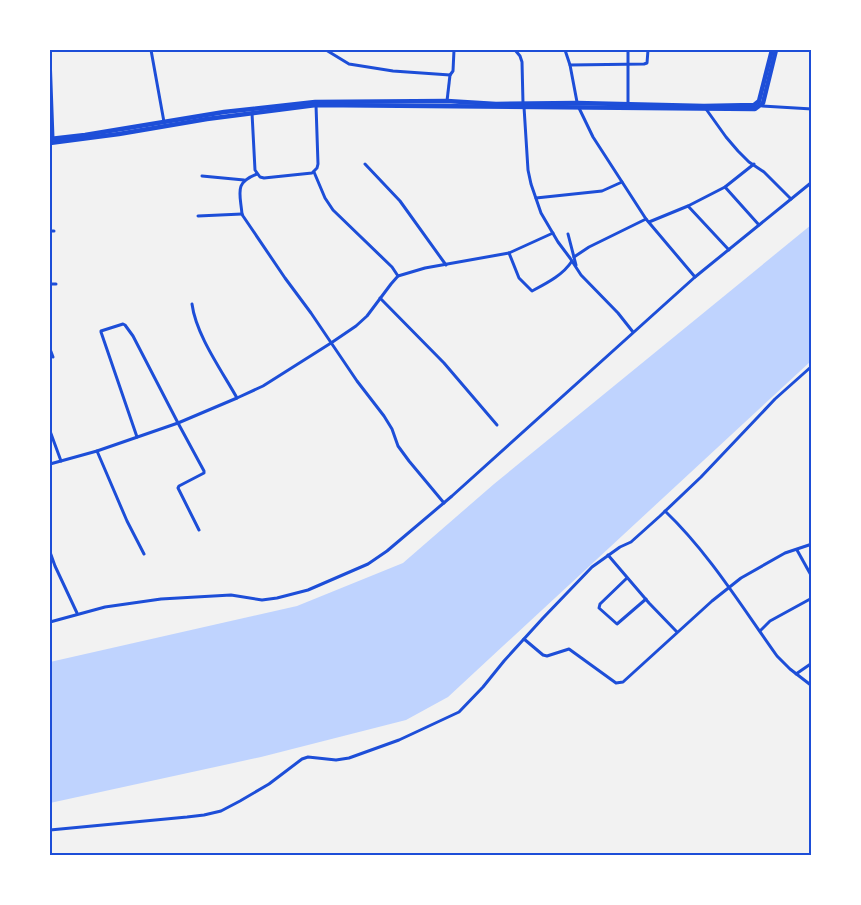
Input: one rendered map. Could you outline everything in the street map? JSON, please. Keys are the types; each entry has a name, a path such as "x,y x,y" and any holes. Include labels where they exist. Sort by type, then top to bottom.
{"main road":[{"path":"578,105 628,104 755,109 762,106 774,50"},
{"path":"51,140 86,139 252,111 316,105 705,107 754,105 757,104 762,93 774,50"},
{"path":"51,140 315,102 447,101 524,105"}],"street":[{"path":"152,50 164,122"},
{"path":"326,50 349,64 393,71 450,75"},
{"path":"447,101 450,75 453,71 454,50"},
{"path":"515,50 522,62 528,170 541,213 558,242 573,258"},
{"path":"565,50 578,105 592,137 647,220 695,277"},
{"path":"628,50 628,104"},
{"path":"570,65 647,63 648,50"},
{"path":"50,56 51,140"},
{"path":"314,172 318,164 316,105"},
{"path":"762,106 812,109"},
{"path":"705,107 726,137 749,162 764,172 790,199"},
{"path":"252,111 255,170 260,177 314,172"},
{"path":"365,164 400,201 446,265"},
{"path":"509,253 519,278 532,291 561,274 573,258 590,248 647,220 688,206 725,187 754,164"},
{"path":"314,172 333,210 392,267 398,276"},
{"path":"202,177 244,180 257,174"},
{"path":"244,180 240,191 242,214 392,429 398,446 444,503"},
{"path":"536,198 602,191 622,182"},
{"path":"50,622 105,607 161,599 231,595 262,600 296,594 330,582 368,564 444,503 695,277 812,182"},
{"path":"725,187 759,225"},
{"path":"688,206 729,250"},
{"path":"198,216 242,214"},
{"path":"50,464 97,451 178,423 263,386 331,343 367,316 398,276 509,253 553,233"},
{"path":"568,234 573,258 587,282 634,332"},
{"path":"50,284 56,284"},
{"path":"380,298 444,363 497,425"},
{"path":"192,304 203,337 237,398"},
{"path":"137,438 101,334 101,331 124,324 130,331 204,471 178,488 199,530"},
{"path":"50,348 53,357"},
{"path":"50,830 204,815 221,811 269,784 302,759 308,757 342,760 399,740 459,712 592,567 631,542 665,511 701,477 775,399 812,366"},
{"path":"50,431 62,461"},
{"path":"97,451 144,554"},
{"path":"665,511 689,536 777,656 812,686"},
{"path":"524,639 543,656 569,649 616,683 623,682 677,632 741,578 785,553 812,544"},
{"path":"797,550 812,577"},
{"path":"50,552 78,614"},
{"path":"608,555 677,632"},
{"path":"50,568 55,566"},
{"path":"627,578 600,604 599,608 616,624 646,599"},
{"path":"760,632 770,621 812,598"},
{"path":"796,674 812,663"}],"water":[{"path":"811,225 811,361 448,697 406,720 261,757 50,803 50,662 297,606 403,563 494,484"}]}
